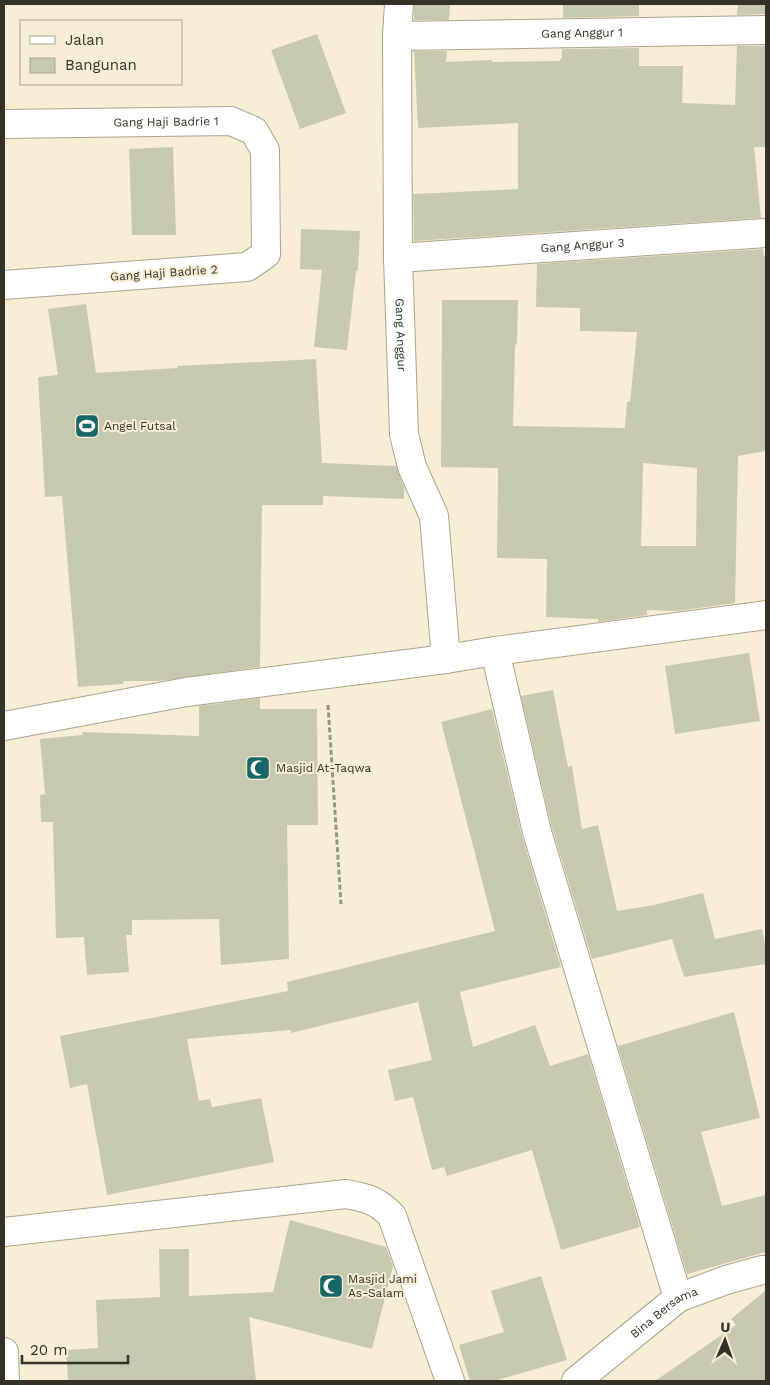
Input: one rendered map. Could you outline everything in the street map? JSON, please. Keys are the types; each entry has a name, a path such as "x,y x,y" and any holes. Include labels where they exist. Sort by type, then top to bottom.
{"street":[{"name":"Gang Anggur","path":"399,4 398,258 404,434 412,467 434,516 446,659"},
{"name":"Gang Anggur 1","path":"398,36 766,30"},
{"name":"Gang Haji Badrie 1","path":"4,124 231,121 254,131 265,150 266,200"},
{"name":"Gang Haji Badrie 2","path":"4,285 247,267 266,254 266,200"},
{"name":"Gang Anggur 3","path":"398,258 766,233"},
{"path":"4,726 186,692 446,659 495,650 766,615"},
{"path":"495,650 537,832 678,1298"},
{"path":"4,1232 346,1194 368,1198 382,1206 392,1216 450,1381"},
{"name":"Bina Bersama","path":"576,1381 678,1298 726,1280 766,1270"},
{"path":"4,1352 5,1381"}],"path":[{"path":"326,674 341,904"}],"building":[{"path":"414,4 450,4 449,20 414,20"},
{"path":"563,4 639,4 639,16 563,18"},
{"path":"738,4 766,4 766,14 737,15"},
{"path":"317,34 346,113 300,129 271,50"},
{"path":"737,46 766,46 766,147 754,147 761,218 414,241 413,194 518,189 518,123 418,128 414,51 447,51 446,62 492,60 492,62 560,61 562,59 562,49 639,48 639,66 683,66 682,103 735,105"},
{"path":"173,147 176,235 132,235 129,149"},
{"path":"301,229 360,231 358,271 356,271 347,350 314,347 322,270 300,269"},
{"path":"763,249 764,256 766,256 766,451 738,456 735,603 677,611 647,610 647,615 598,622 598,619 546,617 547,559 497,558 498,468 441,467 442,300 518,300 513,426 625,428 627,402 630,402 637,332 580,331 580,308 536,307 537,264","holes":["643,463 697,468 696,546 641,546"]},
{"path":"86,304 96,373 177,368 178,366 316,359 322,463 396,466 404,488 404,499 323,496 323,505 262,505 260,667 159,681 123,681 123,684 78,687 62,496 45,497 38,377 58,375 48,309"},
{"path":"749,653 760,721 675,734 665,666"},
{"path":"553,690 568,767 572,766 582,829 598,825 617,911 654,905 703,893 715,939 762,929 766,949 766,964 684,977 672,939 592,959 552,828 521,696"},
{"path":"260,698 260,709 317,709 318,825 287,825 289,959 221,965 219,919 132,920 132,935 126,935 129,972 87,975 84,937 56,938 53,822 41,822 40,795 45,794 40,739 83,735 82,732 199,736 199,706"},
{"path":"492,709 522,836 561,967 460,992 473,1047 535,1025 550,1066 588,1054 640,1227 561,1250 532,1150 447,1176 444,1167 432,1170 413,1097 395,1101 388,1070 432,1060 418,1002 291,1033 291,1030 187,1039 199,1101 210,1099 212,1107 261,1098 274,1162 107,1195 87,1084 70,1088 60,1036 288,991 287,982 495,931 441,722"},
{"path":"734,1012 760,1118 701,1132 722,1206 766,1195 766,1252 687,1274 618,1046"},
{"path":"290,1220 386,1247 393,1266 372,1349 249,1317 256,1381 68,1381 66,1350 98,1348 96,1300 160,1297 159,1249 189,1249 189,1296 273,1292"},
{"path":"541,1276 567,1360 494,1381 470,1381 459,1345 504,1332 491,1291"},
{"path":"766,1290 766,1381 655,1381 736,1325 731,1319"}],"place":[{"name":"Angel Futsal","path":"87,426"},
{"name":"Masjid At-Taqwa","path":"258,768"},
{"name":"Masjid Jami As-Salam","path":"331,1286"}]}
